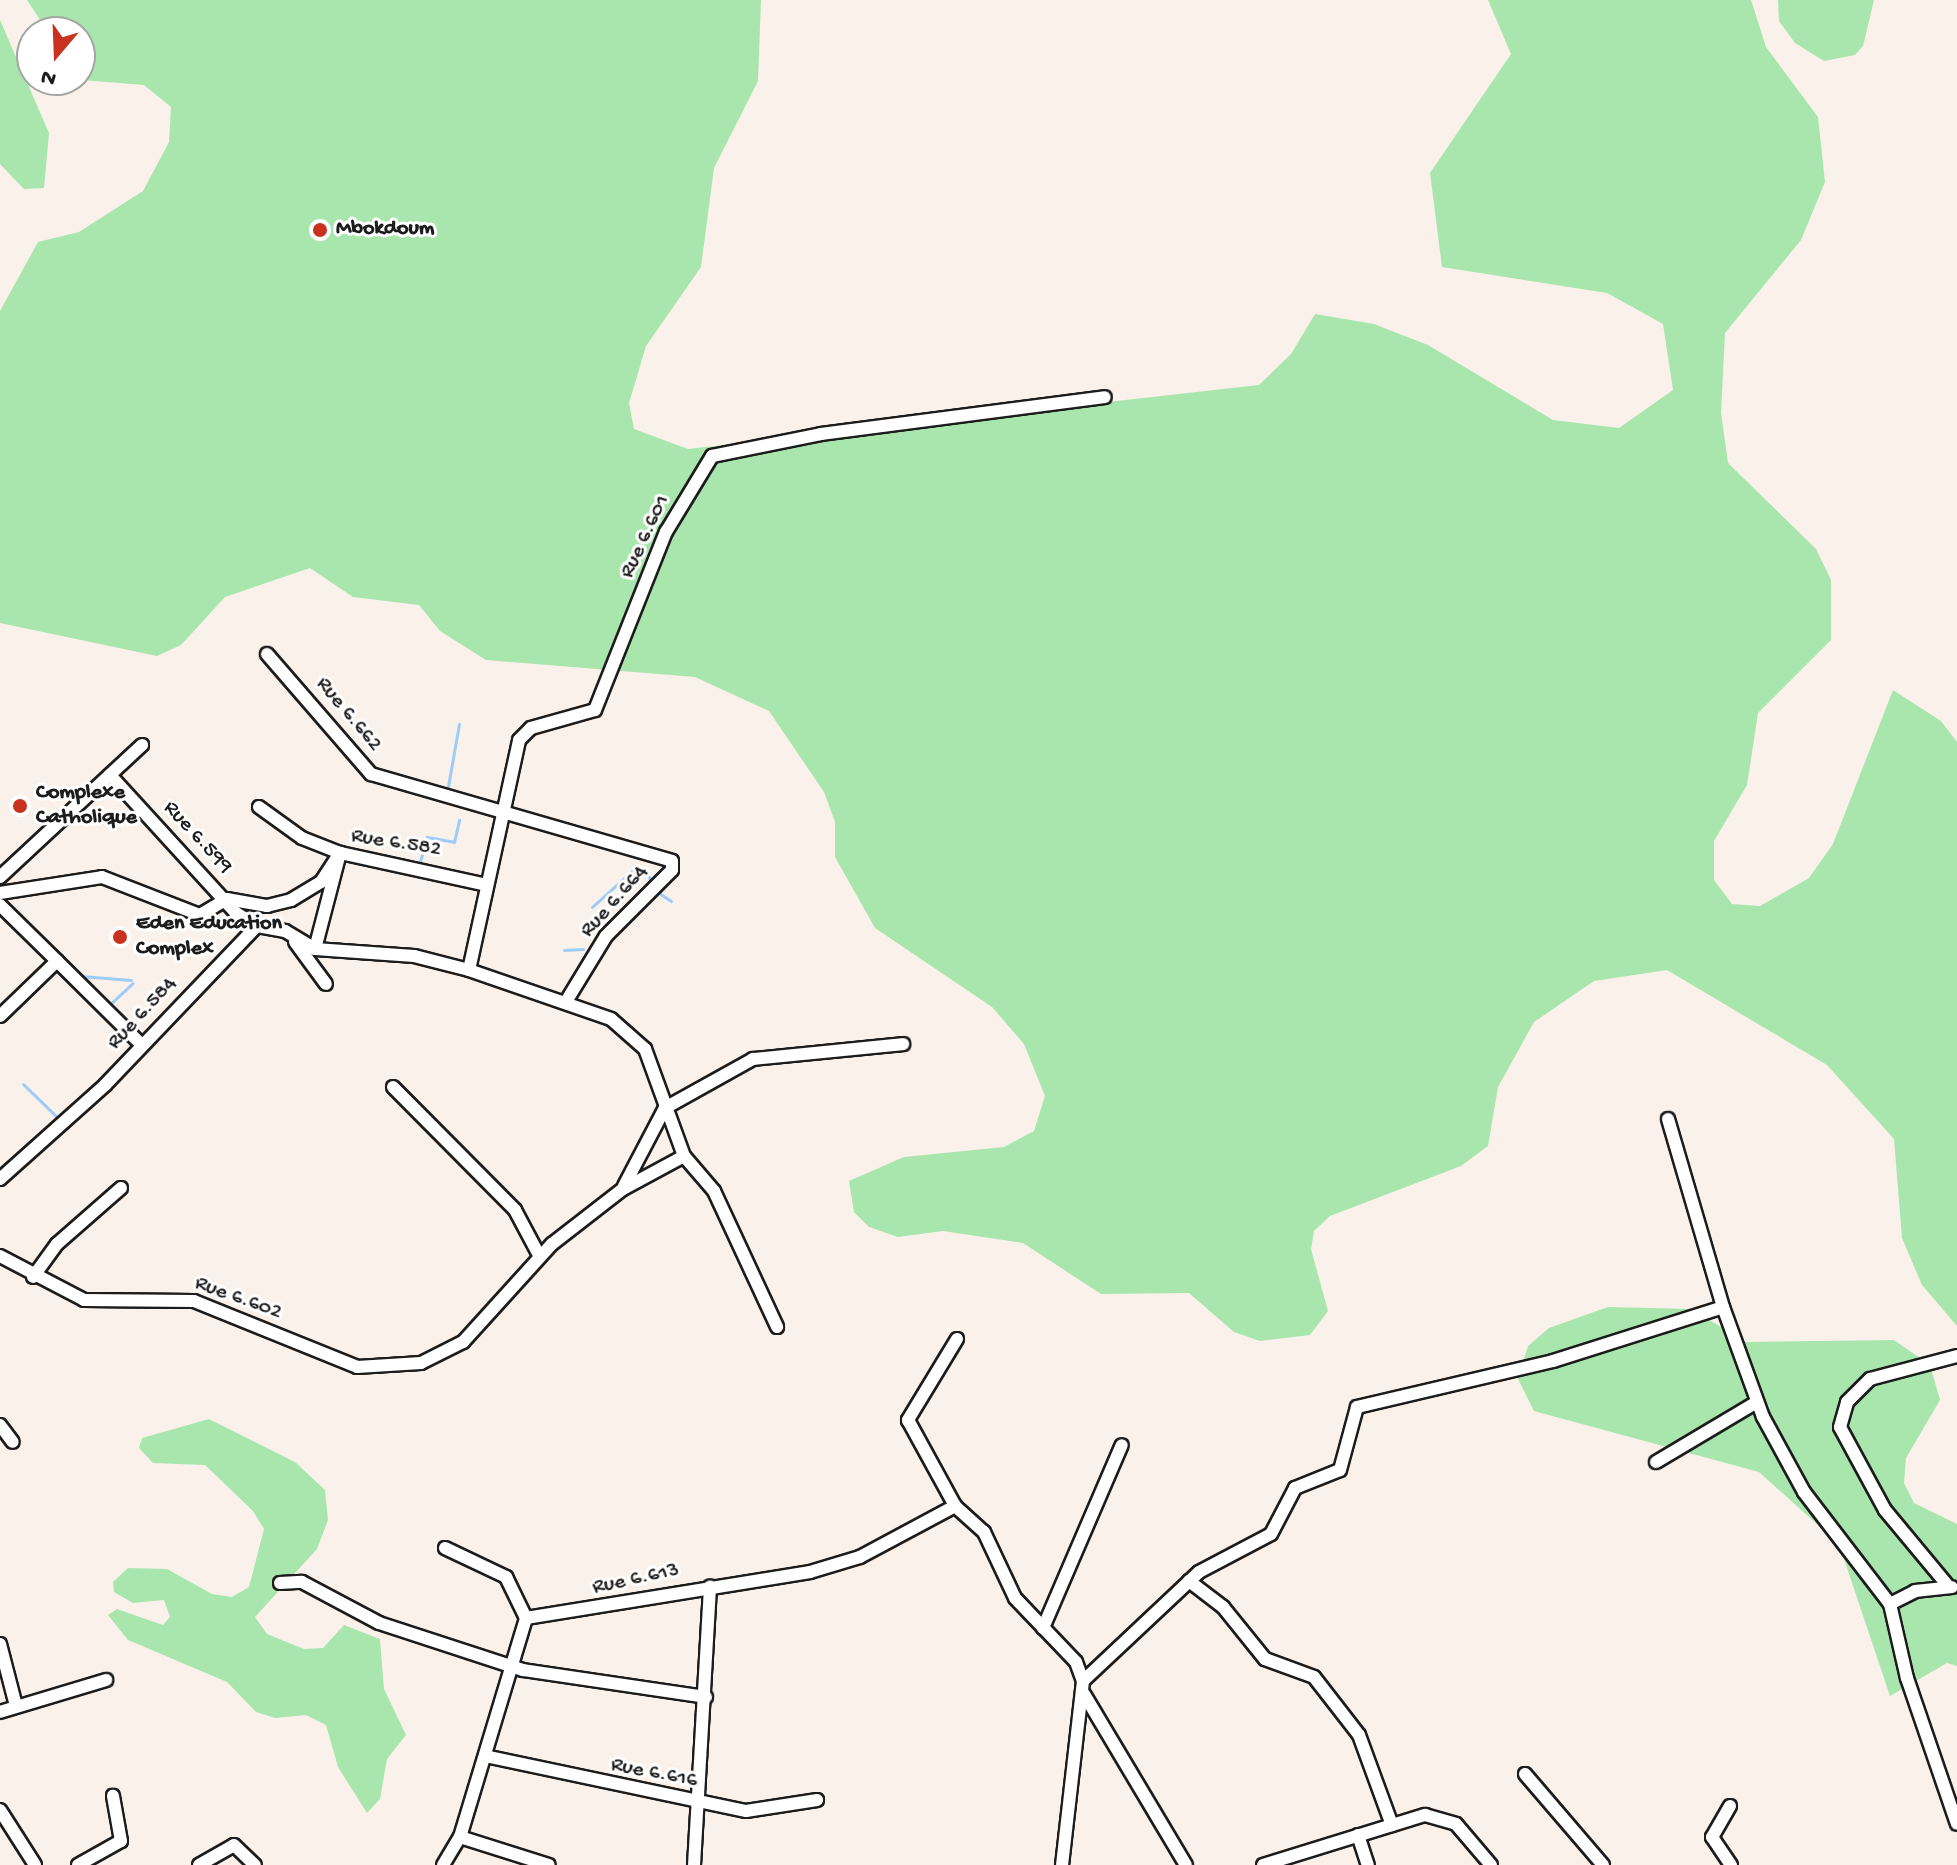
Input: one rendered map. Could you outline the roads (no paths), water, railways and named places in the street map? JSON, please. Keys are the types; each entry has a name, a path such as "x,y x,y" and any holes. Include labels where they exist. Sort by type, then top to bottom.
{"street":[{"name":"Rue 6.601","path":"469,970 482,884 524,733 587,714 601,701 666,532 712,456 821,434 1105,397"},
{"name":"Rue 6.662","path":"267,654 371,774 500,813"},
{"path":"0,877 142,745"},
{"name":"Rue 6.599","path":"110,775 227,899 257,926"},
{"path":"259,807 302,838 340,853 315,949"},
{"name":"Rue 6.664","path":"500,813 563,825 672,861 672,870 606,936 567,1000"},
{"name":"Rue 6.582","path":"227,899 267,906 291,900 321,882 340,853 482,884"},
{"path":"0,893 102,877 200,915 227,899"},
{"path":"0,905 142,1045"},
{"path":"257,926 285,931 315,949 414,956 469,970 567,1000 611,1019 637,1040 684,1156 714,1191 777,1327"},
{"name":"Rue 6.584","path":"0,1179 142,1045 257,926"},
{"path":"285,931 326,984"},
{"path":"0,1016 57,961"},
{"path":"623,1189 665,1108 753,1059 903,1044"},
{"path":"393,1087 515,1210 540,1257 623,1189 684,1156"},
{"path":"1668,1119 1723,1307 1757,1402 1811,1504 1890,1604 1907,1678 1957,1824"},
{"path":"33,1277 57,1244 121,1188"},
{"name":"Rue 6.602","path":"0,1256 33,1277 84,1300 194,1301 357,1367 421,1363 463,1342 540,1257"},
{"path":"1062,1865 1083,1687 1189,1581 1271,1534 1295,1488 1340,1470 1357,1407 1553,1361 1723,1307"},
{"path":"957,1339 908,1420 955,1506 984,1532 1015,1598 1076,1662 1083,1687 1186,1865"},
{"path":"1890,1604 1953,1586 1885,1510 1840,1427 1847,1402 1870,1379 1957,1356"},
{"path":"1656,1462 1757,1402"},
{"path":"0,1425 13,1442"},
{"path":"1043,1628 1122,1445"},
{"name":"Rue 6.613","path":"526,1618 628,1606 710,1586 860,1557 955,1506"},
{"path":"443,1865 460,1837 526,1618 506,1577 445,1548"},
{"path":"1189,1581 1223,1607 1265,1659 1314,1677 1359,1735 1392,1825"},
{"path":"280,1583 302,1582 379,1623 565,1679 706,1697"},
{"path":"694,1865 710,1586"},
{"path":"0,1644 16,1706"},
{"path":"0,1712 106,1680"},
{"name":"Rue 6.616","path":"485,1756 699,1803 772,1811 817,1800"},
{"path":"1525,1774 1603,1865"},
{"path":"78,1865 120,1843 113,1796"},
{"path":"1730,1806 1712,1837 1731,1865"},
{"path":"0,1810 35,1865"},
{"path":"1263,1865 1392,1825 1441,1817 1469,1834 1491,1865"},
{"path":"1358,1835 1368,1865"},
{"path":"460,1837 549,1865"},
{"path":"199,1865 234,1845 255,1865"}],"waterway":[{"path":"447,792 459,724"},
{"path":"419,865 427,837 454,842 459,820"},
{"path":"592,907 633,870 647,872 652,885"},
{"path":"656,891 671,901"},
{"path":"564,950 583,949"},
{"path":"81,976 131,980"},
{"path":"107,1007 133,983"},
{"path":"23,1084 59,1119"}],"place":[{"name":"Mbokdoum","path":"320,230"},
{"name":"Complexe Catholique","path":"20,806"},
{"name":"Eden Education Complex","path":"120,937"}]}
